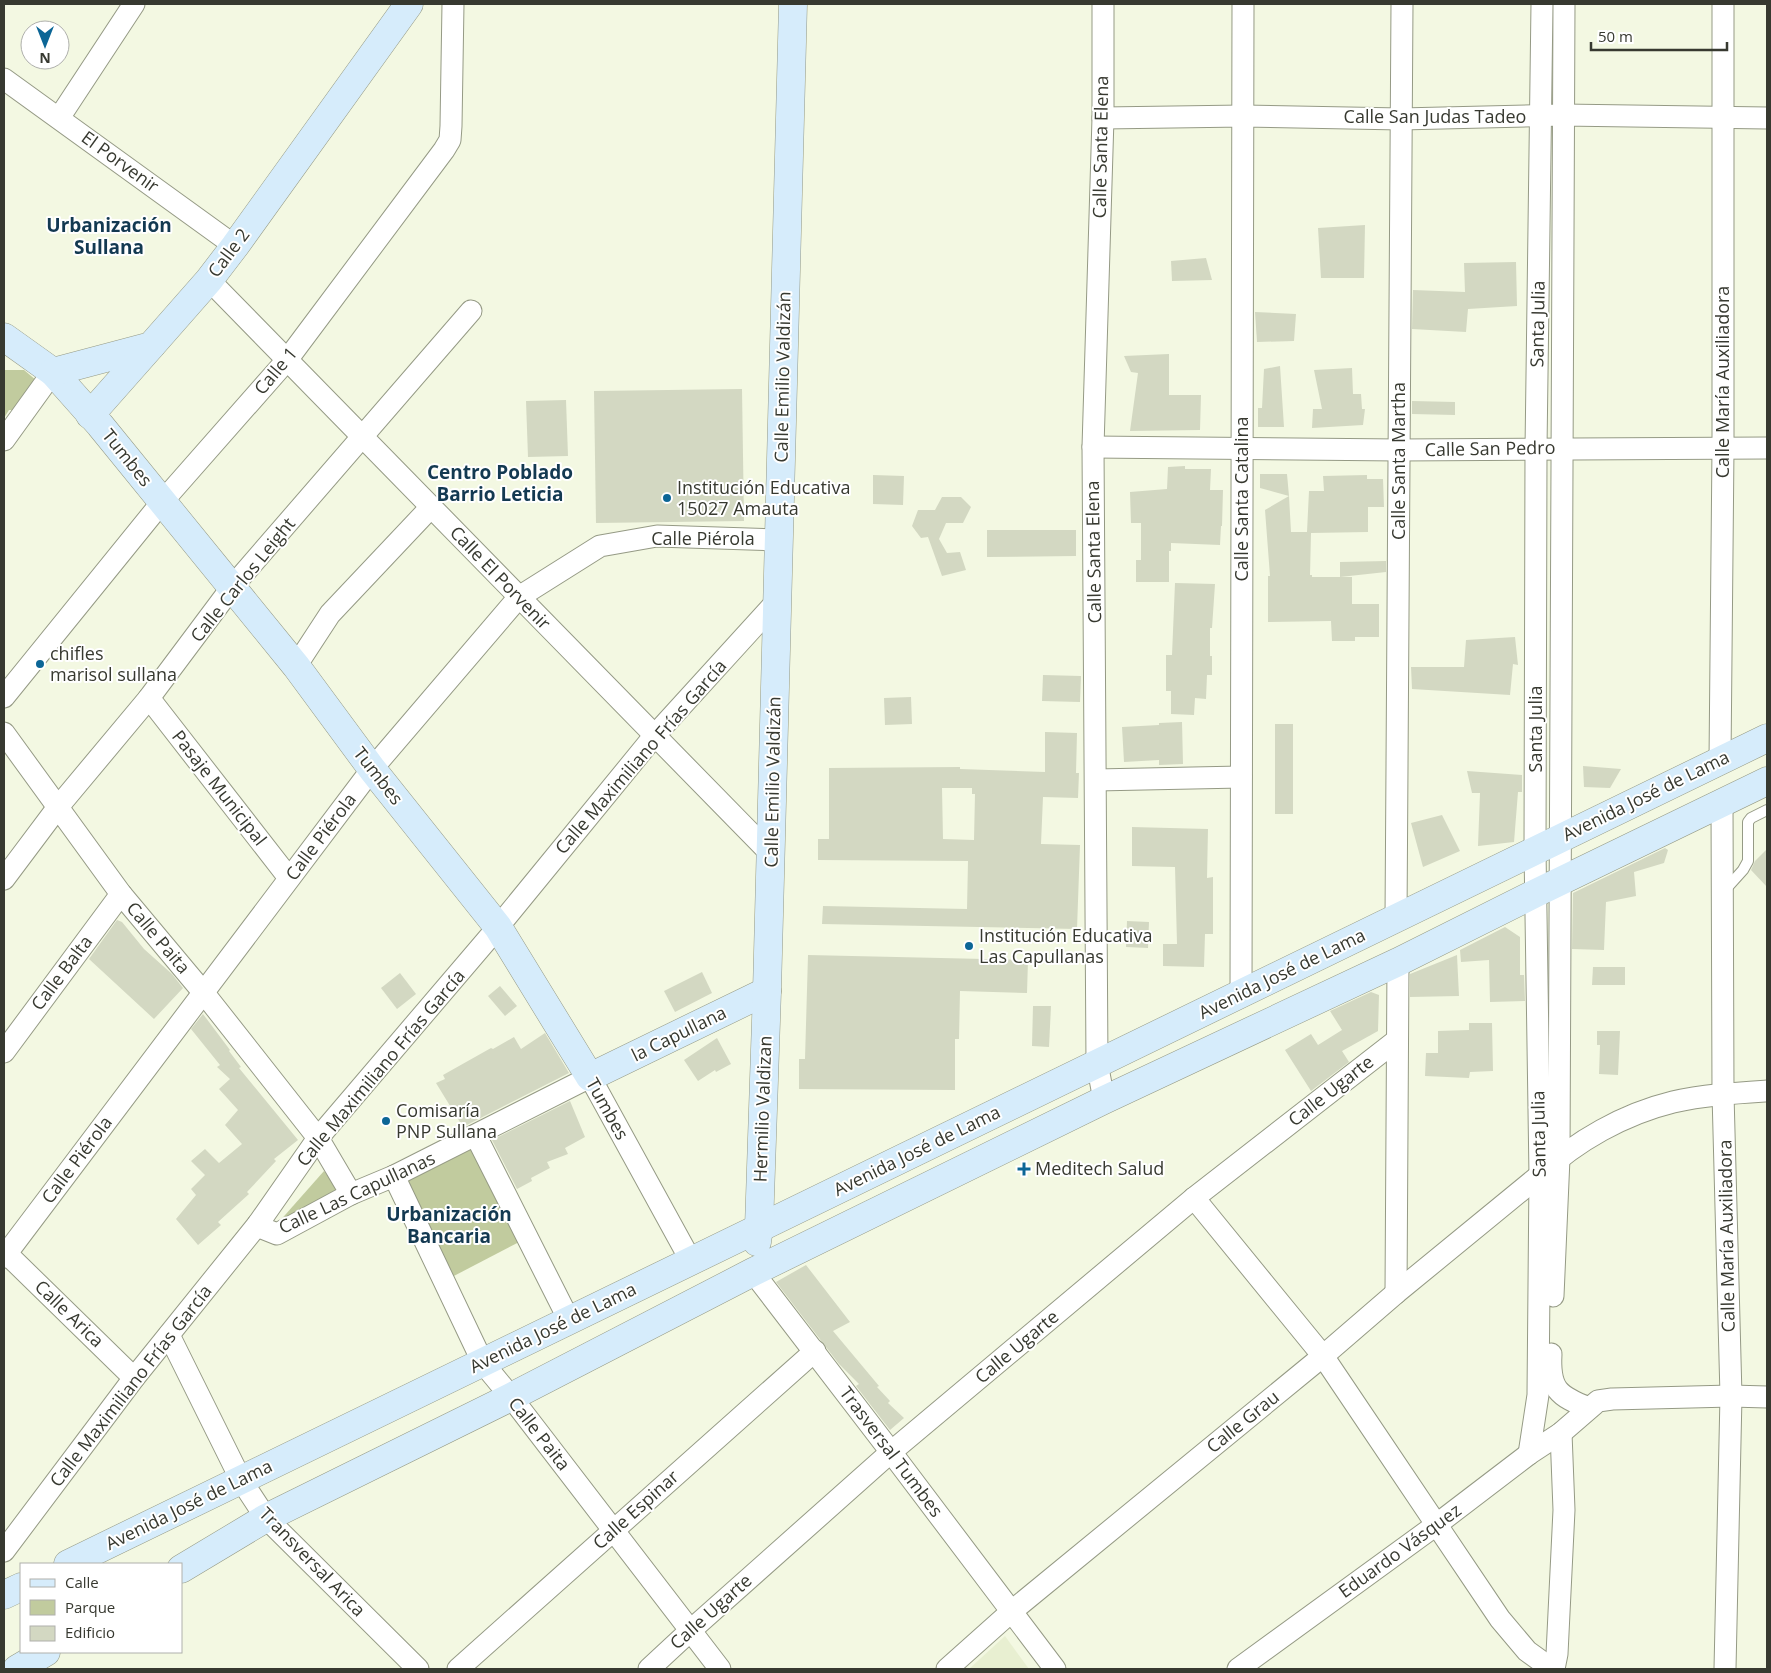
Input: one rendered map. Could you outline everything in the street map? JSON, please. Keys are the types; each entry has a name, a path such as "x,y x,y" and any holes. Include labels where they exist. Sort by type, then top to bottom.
{"main road":[{"name":"Calle 2","path":"90,415 209,280 409,4"},
{"name":"Calle Emilio Valdizán","path":"768,991 793,4"},
{"name":"Tumbes","path":"4,338 54,372 90,415 100,424 296,666 372,770 498,927 590,1077"},
{"path":"54,372 151,346"},
{"name":"Avenida José de Lama","path":"70,1563 1767,738"},
{"name":"Avenida José de Lama","path":"182,1568 266,1518 511,1397 753,1272 1104,1100 1398,962 1767,781"},
{"name":"la Capullana","path":"590,1077 768,991"},
{"name":"Hermilio Valdizan","path":"759,1227 768,991"},
{"path":"753,1272 759,1227"},
{"path":"4,1595 20,1587"},
{"path":"17,1669 44,1653"}],"street":[{"path":"59,118 134,4"},
{"name":"Calle 1","path":"4,697 162,502 287,360 444,150 450,140 453,4"},
{"name":"Calle Santa Elena","path":"1103,4 1103,118 1093,447 1098,1064 1104,1100"},
{"name":"Calle Santa Catalina","path":"1241,994 1243,4"},
{"name":"Calle Santa Martha","path":"1396,919 1402,4"},
{"name":"Santa Julia","path":"1529,1454 1538,1395 1540,1175 1535,850 1536,449 1542,4"},
{"name":"Santa Julia","path":"1564,4 1559,1158 1550,1371 1555,1386 1569,1400 1590,1408"},
{"name":"Calle María Auxiliadora","path":"1720,760 1723,448 1723,4"},
{"name":"El Porvenir","path":"4,79 235,246"},
{"name":"Calle San Judas Tadeo","path":"1103,118 1243,116 1401,119 1541,116 1767,118"},
{"name":"Calle El Porvenir","path":"209,280 771,854"},
{"name":"Calle Carlos Leight","path":"4,879 58,808 149,698 232,587 471,311"},
{"path":"4,440 54,372"},
{"name":"Calle San Pedro","path":"1093,447 1399,450 1767,448"},
{"path":"296,666 330,614 431,507"},
{"name":"Calle Piérola","path":"5,1254 372,770 520,597 600,546 657,536 779,540"},
{"name":"Calle Maximiliano Frías García","path":"4,1551 134,1378 258,1224 318,1138 498,927 655,735 778,601"},
{"name":"Pasaje Municipal","path":"149,698 289,878"},
{"name":"Calle Paita","path":"4,733 121,894 203,992 318,1138 351,1194"},
{"path":"1096,780 1241,777"},
{"name":"Calle María Auxiliadora","path":"1722,803 1723,1094 1731,1396 1725,1669"},
{"name":"Calle Balta","path":"4,1052 121,894"},
{"path":"1396,1293 1398,962"},
{"name":"Calle Ugarte","path":"649,1669 892,1452 1194,1198 1398,1040"},
{"name":"Calle Las Capullanas","path":"258,1224 262,1228 277,1234 351,1194 394,1176 476,1136 590,1077"},
{"name":"Tumbes","path":"590,1077 691,1261"},
{"name":"Calle Grau","path":"947,1669 1012,1611 1323,1356 1559,1158 1608,1127 1637,1114 1673,1102 1723,1094 1767,1091"},
{"path":"476,1136 569,1320"},
{"name":"Calle Paita","path":"394,1176 483,1363 720,1669"},
{"path":"1194,1198 1323,1356 1500,1620 1528,1650 1553,1669 1557,1654 1564,1510 1561,1432"},
{"name":"Calle Arica","path":"5,1254 134,1378"},
{"name":"Trasversal Tumbes","path":"753,1272 815,1350 1055,1669"},
{"name":"Transversal Arica","path":"169,1335 241,1480 266,1518 418,1669"},
{"name":"Calle Espinar","path":"458,1669 815,1350"},
{"name":"Eduardo Vásquez","path":"1238,1669 1436,1525 1561,1432 1598,1402 1612,1399 1767,1397"}],"lane":[{"path":"1722,892 1746,866 1748,860 1748,822 1751,818 1767,810"}],"shaded area":[{"path":"1005,1636 1029,1669 969,1669"}],"green space":[{"path":"4,370 24,370 37,381 22,410 9,410 4,418"},
{"path":"477,1146 525,1239 450,1278 402,1184"},
{"path":"324,1171 342,1195 278,1223"}],"building":[{"path":"1365,225 1364,278 1321,278 1318,228"},
{"path":"1206,258 1212,280 1172,281 1171,261"},
{"path":"1516,262 1517,306 1468,309 1466,332 1412,329 1413,290 1465,292 1464,263"},
{"path":"1255,312 1296,314 1294,341 1257,342"},
{"path":"1169,354 1169,395 1201,395 1200,430 1130,431 1138,373 1131,372 1124,356"},
{"path":"1280,366 1284,427 1258,427 1258,408 1262,408 1264,369"},
{"path":"1352,368 1353,394 1361,394 1362,409 1365,409 1363,425 1312,428 1313,409 1322,409 1314,370"},
{"path":"742,389 744,521 596,523 594,391"},
{"path":"566,400 568,456 528,457 526,401"},
{"path":"1412,401 1455,402 1455,415 1412,414"},
{"path":"1185,466 1185,469 1211,469 1210,490 1223,490 1220,545 1171,543 1171,551 1169,551 1169,582 1136,582 1136,560 1141,560 1141,523 1131,523 1130,492 1167,489 1168,467"},
{"path":"1260,474 1287,474 1289,496 1260,488"},
{"path":"873,475 904,476 903,505 873,504"},
{"path":"1367,475 1367,479 1383,479 1384,507 1368,507 1368,532 1311,533 1310,575 1312,577 1352,577 1352,604 1379,604 1379,637 1355,637 1355,641 1332,641 1331,621 1268,622 1268,576 1270,576 1265,510 1289,496 1291,532 1307,532 1309,491 1324,491 1323,476"},
{"path":"942,497 961,497 971,507 963,523 946,523 939,539 947,553 960,552 966,570 942,576 928,537 921,538 912,526 918,510 935,510"},
{"path":"987,530 1076,530 1076,556 987,557"},
{"path":"1386,561 1386,572 1340,577 1340,562"},
{"path":"1175,583 1215,584 1212,628 1210,628 1212,675 1207,675 1206,699 1195,698 1194,715 1171,714 1171,691 1166,691 1166,655 1172,655"},
{"path":"1515,637 1518,665 1513,664 1510,695 1412,689 1411,667 1464,667 1466,640"},
{"path":"1043,675 1081,676 1080,702 1042,701"},
{"path":"911,697 912,724 885,725 884,698"},
{"path":"1182,722 1183,764 1159,765 1159,760 1124,762 1122,727"},
{"path":"1275,724 1293,724 1293,814 1275,814"},
{"path":"1045,732 1077,733 1076,773 1079,773 1078,798 1043,797 1041,844 1080,845 1077,929 822,924 823,906 967,909 968,861 818,860 818,839 829,839 829,768 960,767 960,769 1045,772","holes":["942,788 972,788 972,794 975,794 974,840 943,839"]},
{"path":"1583,766 1621,769 1610,788 1584,787"},
{"path":"1467,771 1522,775 1522,792 1518,792 1514,842 1478,846 1480,793 1472,793"},
{"path":"1442,815 1460,851 1423,867 1411,823"},
{"path":"1132,827 1208,829 1207,878 1213,877 1213,934 1205,934 1204,967 1163,966 1163,944 1177,944 1175,867 1132,866"},
{"path":"1665,848 1668,850 1664,863 1634,872 1636,896 1606,902 1604,950 1572,949 1573,893"},
{"path":"1767,849 1767,887 1751,870 1755,861"},
{"path":"117,920 122,922 144,949 172,974 183,988 154,1019 89,959"},
{"path":"1127,921 1149,922 1148,948 1126,947"},
{"path":"1505,927 1520,937 1520,975 1524,975 1525,1001 1490,1002 1489,960 1461,962 1460,950"},
{"path":"808,955 1028,960 1027,993 960,991 959,1039 955,1039 955,1090 799,1089 799,1059 805,1059"},
{"path":"1457,955 1459,996 1410,997 1410,974"},
{"path":"1593,967 1625,967 1625,985 1592,985"},
{"path":"702,972 712,993 675,1012 664,991"},
{"path":"400,973 416,994 397,1009 381,988"},
{"path":"500,986 517,1006 505,1016 488,996"},
{"path":"1371,992 1379,995 1378,1031 1342,1051 1349,1062 1311,1091 1285,1050 1311,1034 1318,1045 1342,1030 1330,1011"},
{"path":"1033,1006 1051,1006 1049,1047 1032,1046"},
{"path":"203,1014 230,1050 241,1067 239,1068 298,1140 274,1159 276,1161 247,1192 249,1194 218,1222 221,1225 198,1245 176,1219 196,1195 191,1189 205,1175 191,1161 205,1149 219,1163 242,1144 225,1125 238,1110 219,1089 230,1079 217,1067 220,1065 191,1029"},
{"path":"1469,1023 1492,1023 1493,1071 1470,1072 1469,1078 1425,1076 1426,1053 1438,1053 1438,1031 1469,1030"},
{"path":"1597,1031 1620,1031 1618,1075 1599,1074 1600,1045 1597,1045"},
{"path":"545,1033 569,1073 463,1127 436,1083 445,1079 443,1075 514,1037 521,1049"},
{"path":"717,1038 731,1064 716,1072 715,1070 698,1081 684,1060"},
{"path":"570,1101 585,1137 565,1148 568,1154 547,1162 550,1168 531,1178 532,1181 517,1189 492,1140"},
{"path":"806,1265 850,1322 833,1331 879,1386 877,1387 890,1401 888,1403 904,1418 890,1430 856,1386 859,1384 839,1364 776,1282"}],"place":[{"name":"Institución Educativa 15027 Amauta","path":"667,498"},
{"name":"chifles marisol sullana","path":"40,664"},
{"name":"Institución Educativa Las Capullanas","path":"969,946"},
{"name":"Comisaría PNP Sullana","path":"386,1121"},
{"name":"Meditech Salud","path":"1024,1169"}],"district":[{"name":"Urbanización Sullana","path":"109,236"},
{"name":"Centro Poblado Barrio Leticia","path":"500,483"},
{"name":"Urbanización Bancaria","path":"449,1225"}]}
